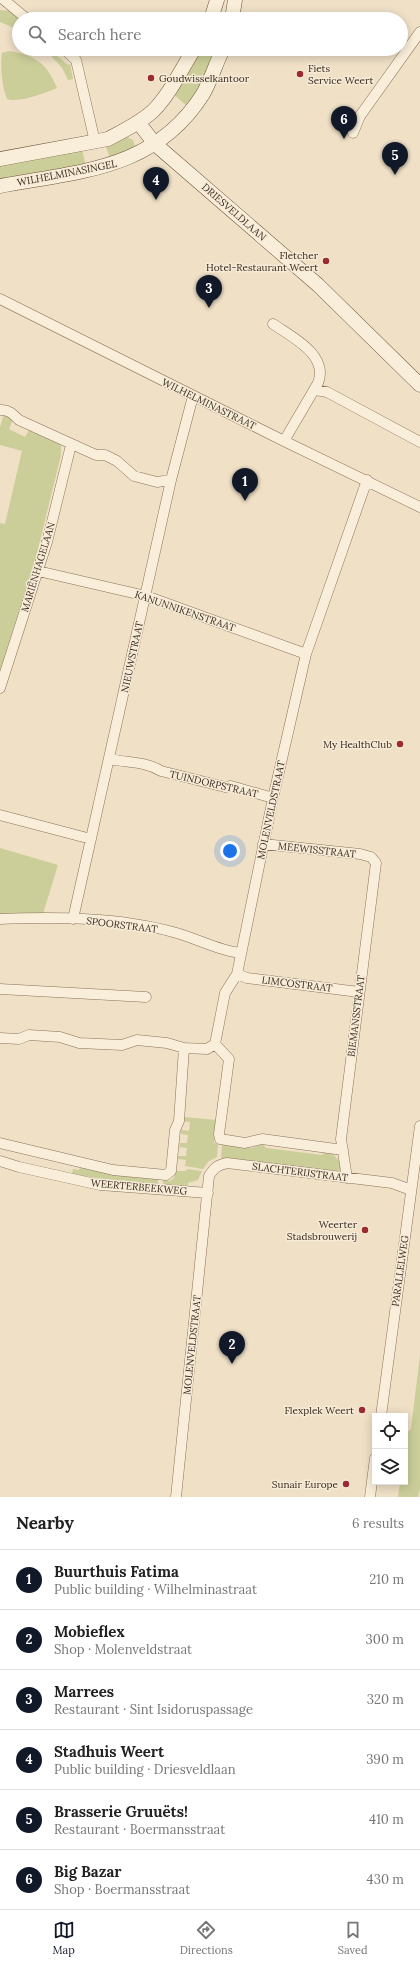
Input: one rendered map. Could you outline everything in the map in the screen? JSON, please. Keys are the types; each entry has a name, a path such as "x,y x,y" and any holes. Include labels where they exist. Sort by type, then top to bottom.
{"street":[{"path":"4,0 19,12"},
{"path":"213,12 217,0"},
{"path":"233,12 235,0"},
{"path":"408,49 420,32"},
{"path":"72,56 76,60 95,142"},
{"path":"0,159 108,139 138,122 152,111 166,93 190,56"},
{"name":"WILHELMINASINGEL","path":"0,186 104,167 122,161 155,144 185,118 204,93 220,56"},
{"path":"353,133 360,116 403,56"},
{"name":"DRIESVELDLAAN","path":"138,122 155,144 276,247 420,385"},
{"name":"WILHELMINASTRAAT","path":"0,299 193,396 420,507"},
{"path":"273,324 316,357 320,367 320,378 315,390 284,441"},
{"name":"DRIESVELDLAAN","path":"401,366 420,375"},
{"path":"315,390 327,392 420,442"},
{"name":"NIEUWSTRAAT","path":"73,919 90,840 110,759 171,480 193,396"},
{"path":"0,410 5,410 13,414 19,420 71,445 96,455 105,455 117,461 134,476 157,482 171,480"},
{"name":"MARIËNHAGELAAN","path":"0,688 38,571 71,445"},
{"name":"MOLENVELDSTRAAT","path":"215,1044 225,993 236,974 273,798 306,654 367,480"},
{"name":"KANUNNIKENSTRAAT","path":"38,571 146,596 306,654"},
{"name":"TUINDORPSTRAAT","path":"110,759 131,763 138,762 152,766 161,771 224,787 231,786 273,798"},
{"path":"0,815 90,840"},
{"name":"MEEWISSTRAAT","path":"263,844 360,854 371,857"},
{"name":"BIEMANSSTRAAT","path":"347,1178 341,1138 376,863 371,857"},
{"name":"SPOORSTRAAT","path":"0,919 50,917 146,926 173,932 240,954"},
{"name":"LIMCOSTRAAT","path":"236,974 247,978 359,992"},
{"path":"0,989 146,997"},
{"path":"0,1038 19,1039 29,1035 60,1037 79,1043 122,1045 137,1040 167,1043 184,1048 207,1049 215,1044 229,1059 219,1134 220,1140 245,1143 262,1139 343,1150"},
{"path":"0,1143 113,1170 166,1175 171,1171 175,1130 179,1121 184,1048"},
{"name":"PARALLELWEG","path":"381,1413 420,1126"},
{"name":"WEERTERBEEKWEG","path":"0,1161 19,1167 100,1185 208,1193"},
{"name":"SLACHTERIJSTRAAT","path":"208,1193 209,1176 218,1165 227,1163 392,1183 412,1190"},
{"name":"MOLENVELDSTRAAT","path":"176,1497 208,1193"},
{"path":"370,1497 372,1481"}],"green space":[{"path":"0,10 15,12 12,12 12,27 0,22"},
{"path":"9,51 12,52 12,56 28,56 33,58 44,66 49,72 57,88 25,99 7,99 1,70 2,53"},
{"path":"51,56 57,56 68,65 70,64 73,79 68,80 62,68"},
{"path":"195,56 215,56 187,106 171,92"},
{"path":"125,136 133,140 135,147 111,161 105,144"},
{"path":"82,149 86,167 0,183 0,164"},
{"path":"4,414 13,419 9,429 25,437 29,430 61,445 61,455 37,553 0,670 0,523 5,524 22,451 0,445 0,427"},
{"path":"0,848 58,865 42,917 0,917"},
{"path":"183,1117 217,1120 214,1143 218,1144 217,1157 209,1161 203,1169 185,1166 186,1160 178,1159 178,1156 186,1156 187,1148 179,1147 180,1143 187,1143 188,1135 181,1134 181,1130 189,1131 190,1122 182,1121"},
{"path":"222,1144 252,1148 263,1144 266,1148 322,1155 325,1152 332,1153 340,1162 340,1171 229,1158 221,1159"},
{"path":"83,1166 115,1174 158,1179 158,1184 102,1179 72,1174 73,1169 78,1170"},
{"path":"187,1169 202,1171 198,1180 188,1183 188,1186 163,1184 163,1180 170,1181 174,1178 176,1171 186,1171"},
{"path":"420,1355 420,1489 418,1497 398,1497 400,1485 408,1485 408,1431 411,1429"}],"place":[{"name":"Fiets Service Weert","path":"300,74"},
{"name":"Goudwisselkantoor","path":"151,78"},
{"name":"Big Bazar","path":"344,139"},
{"name":"Brasserie Gruuëts!","path":"395,175"},
{"name":"Stadhuis Weert","path":"156,200"},
{"name":"Fletcher Hotel-Restaurant Weert","path":"326,261"},
{"name":"Marrees","path":"209,308"},
{"name":"Buurthuis Fatima","path":"245,501"},
{"name":"My HealthClub","path":"400,744"},
{"name":"Weerter Stadsbrouwerij","path":"365,1230"},
{"name":"Mobieflex","path":"232,1364"},
{"name":"Flexplek Weert","path":"362,1410"},
{"name":"Sunair Europe","path":"346,1484"}]}
